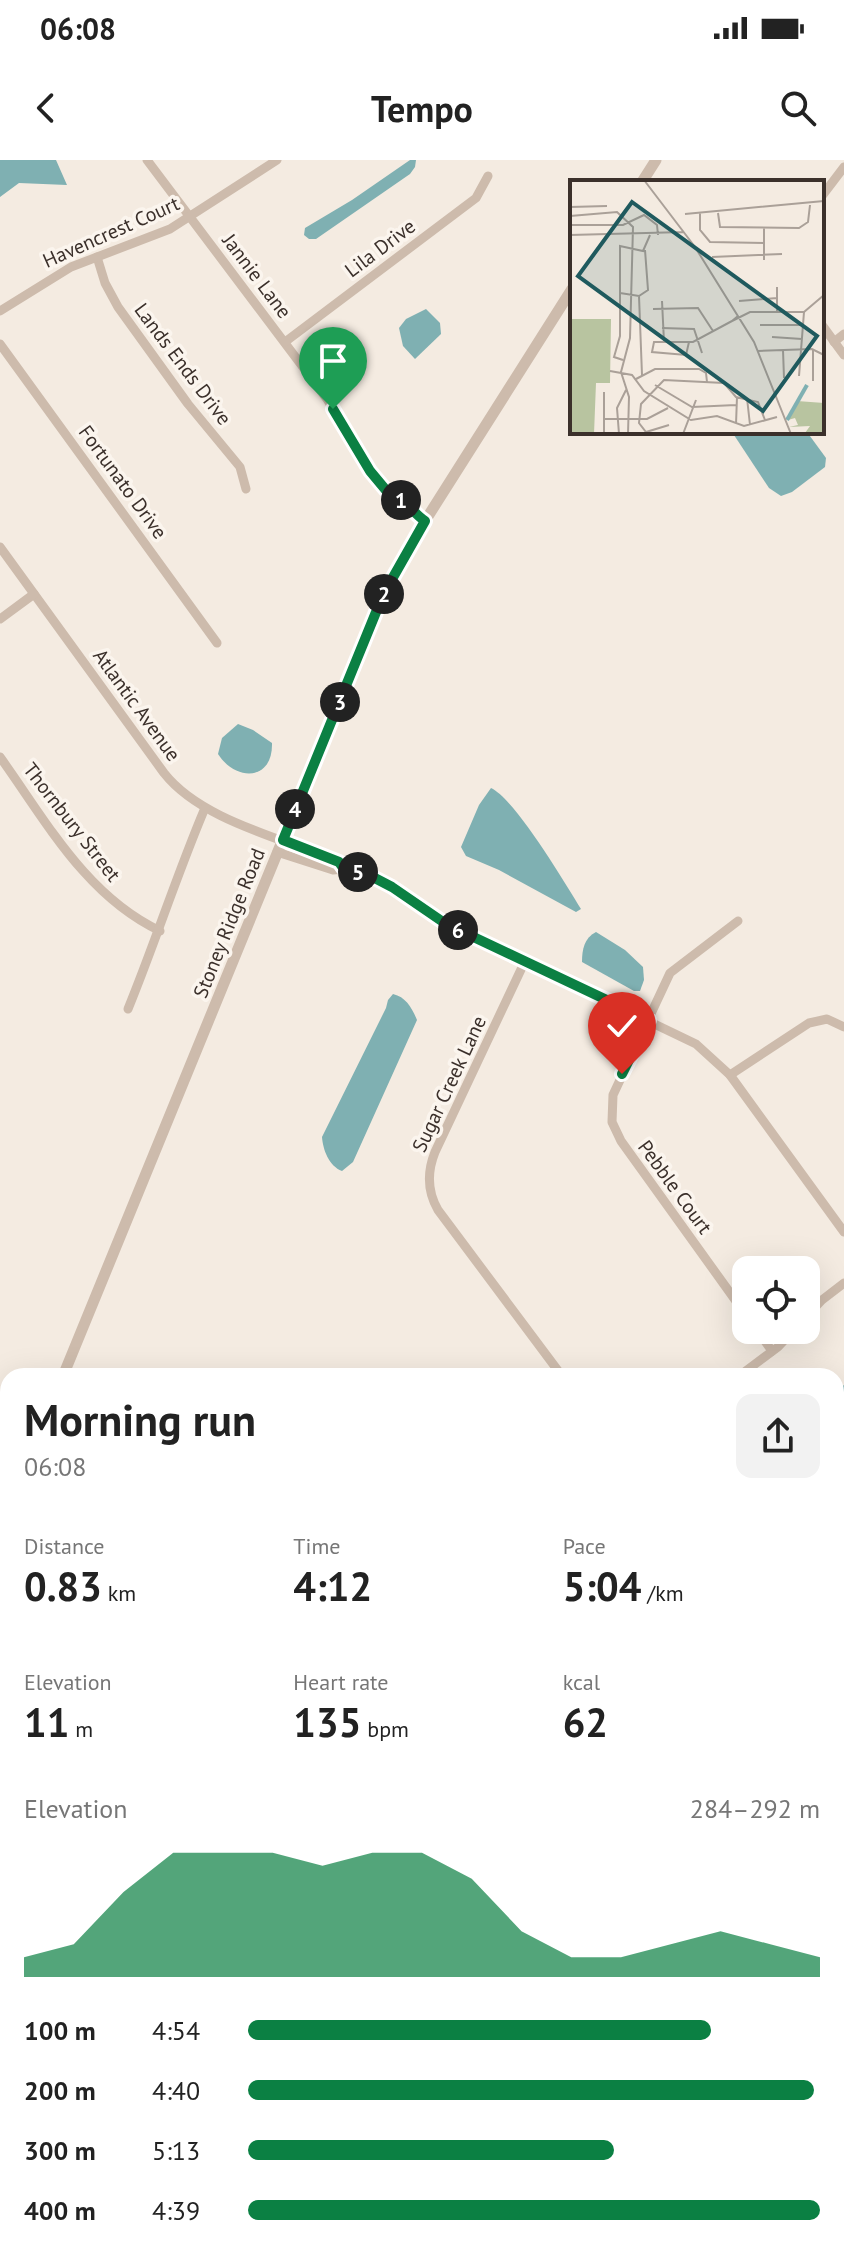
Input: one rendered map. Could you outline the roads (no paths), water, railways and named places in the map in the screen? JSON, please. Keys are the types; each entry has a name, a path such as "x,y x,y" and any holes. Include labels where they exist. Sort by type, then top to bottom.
{"street":[{"name":"Jannie Lane","path":"147,160 285,342 333,409 375,478 390,495 396,496 410,507 413,514 425,521"},
{"name":"Havencrest Court","path":"0,311 57,274 164,232 190,218 277,160"},
{"path":"643,180 656,160"},
{"path":"824,193 844,167"},
{"name":"Lila Drive","path":"285,342 476,198 488,176"},
{"name":"Lands Ends Drive","path":"97,257 105,283 118,307 188,404 240,467 246,489"},
{"name":"Stoney Ridge Road","path":"66,1368 383,595 425,521 570,292"},
{"path":"824,328 844,355"},
{"path":"834,342 844,334"},
{"name":"Fortunato Drive","path":"0,344 217,643"},
{"name":"Atlantic Avenue","path":"0,547 171,782 186,797 205,808 339,862 344,869"},
{"path":"0,619 34,594"},
{"name":"Thornbury Street","path":"0,757 89,879 120,908 160,931"},
{"path":"128,1009 205,808"},
{"path":"277,852 333,870 344,869 374,877 446,924 696,1044 730,1075 844,1232"},
{"name":"Pebble Court","path":"732,1295 614,1128 611,1114 613,1095 673,969 738,921"},
{"name":"Sugar Creek Lane","path":"525,961 435,1152 429,1186 438,1210 556,1368"},
{"path":"730,1075 809,1023 827,1019 844,1027"},
{"path":"820,1302 844,1283"},
{"path":"767,1344 772,1351"},
{"path":"750,1368 779,1344"}],"water":[{"path":"0,160 56,160 67,185 19,183 0,197"},
{"path":"410,160 416,160 410,174 316,239 304,235 305,228"},
{"path":"426,309 440,323 441,334 415,359 403,346 399,328 406,319"},
{"path":"733,434 808,434 826,458 825,467 792,492 781,496 769,488"},
{"path":"238,724 272,743 271,756 260,771 243,773 218,754 222,738"},
{"path":"491,788 526,824 581,909 576,912 499,870 466,856 461,847 479,805"},
{"path":"596,932 625,950 643,967 644,980 640,991 634,991 582,962 584,945"},
{"path":"393,994 408,1004 417,1020 353,1162 342,1171 328,1157 322,1137"}]}
